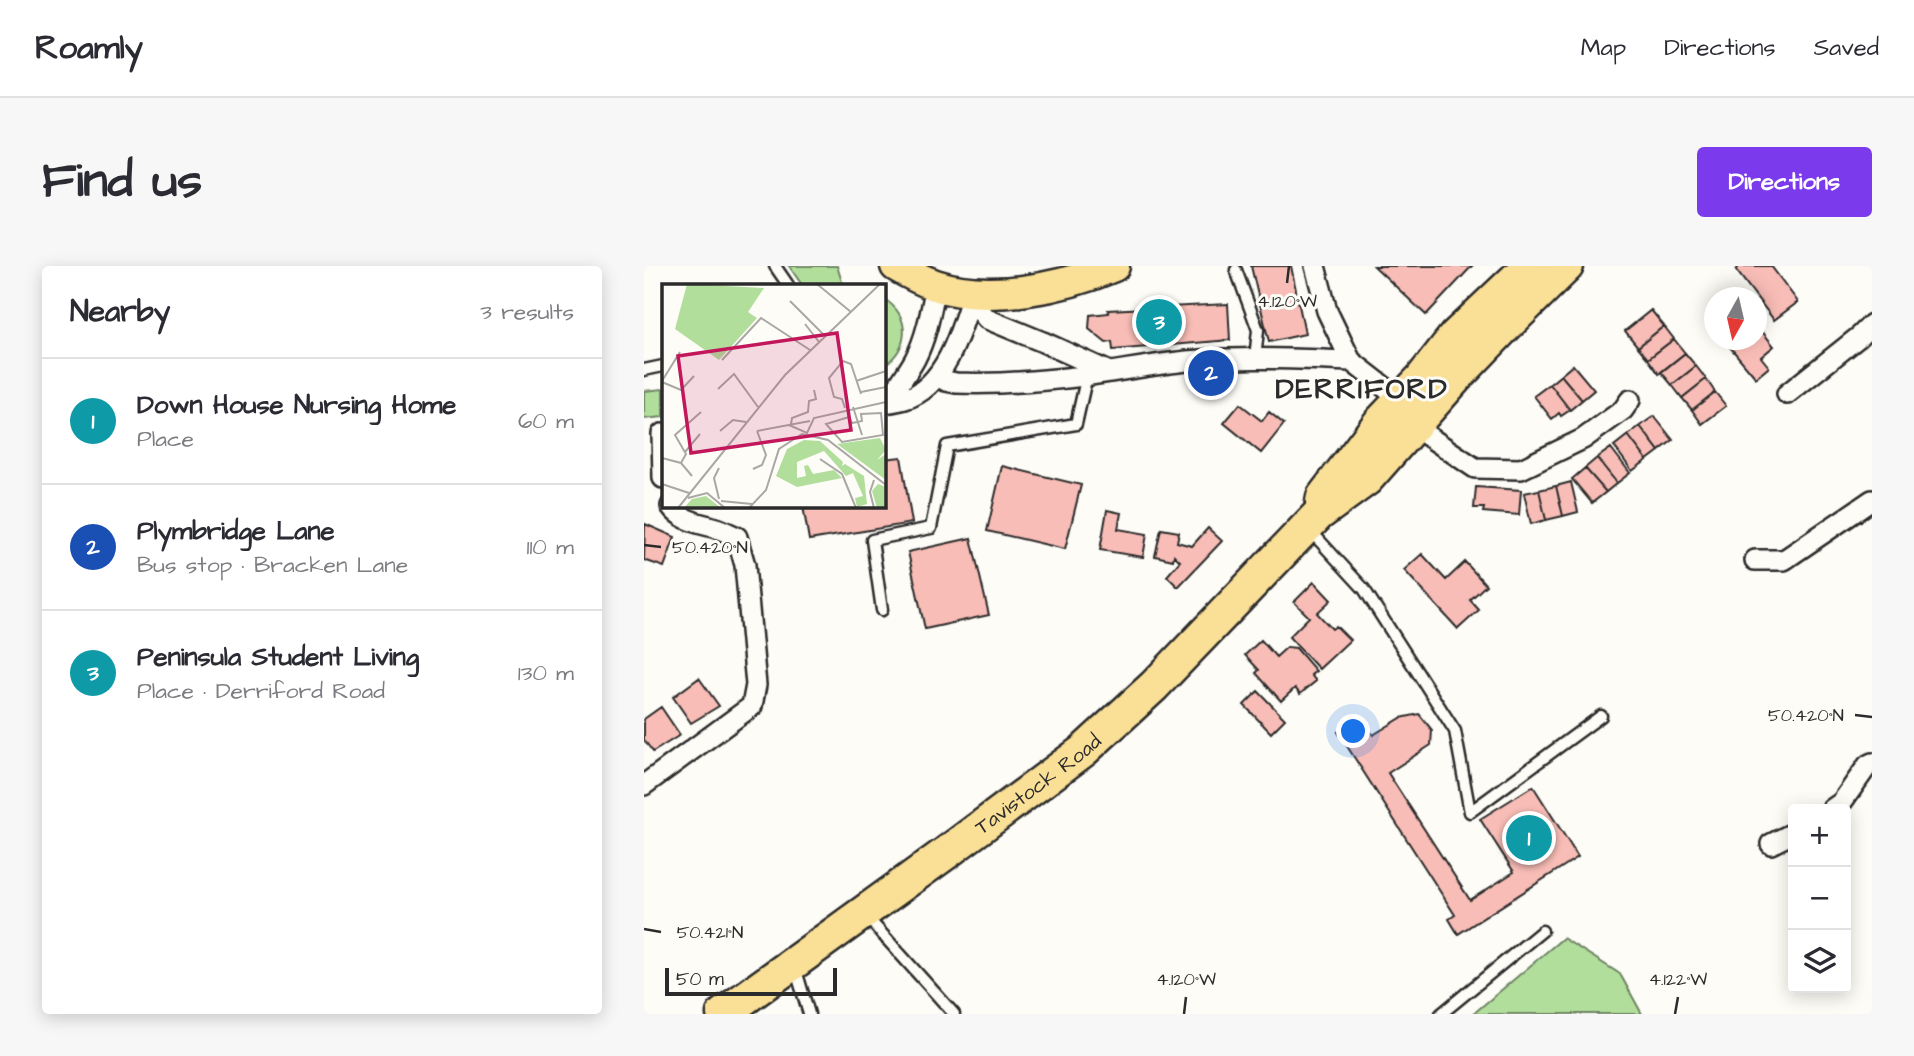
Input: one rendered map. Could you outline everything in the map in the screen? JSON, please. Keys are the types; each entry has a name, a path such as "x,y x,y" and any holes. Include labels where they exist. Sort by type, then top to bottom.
{"highway":[{"name":"Tavistock Road","path":"1407,413 1422,377 1455,336 1529,266"},
{"name":"Tavistock Road","path":"735,1011 793,964 1083,751 1154,686 1312,521 1323,497 1380,422 1407,413 1504,328 1567,266"}],"main road":[{"path":"896,266 936,285 974,292 1017,291 1056,285 1114,266"}],"street":[{"path":"1315,266 1327,311 1351,361 1407,413 1475,468 1521,469 1583,439 1623,410 1630,400"},
{"path":"887,402 915,359 923,340 936,285"},
{"path":"887,402 907,399 938,376 960,331 974,292"},
{"path":"974,292 981,312 987,319 1043,342 1097,373"},
{"path":"1787,394 1872,324"},
{"path":"938,376 946,381 970,384 1035,382 1202,360 1291,358 1351,361"},
{"path":"656,434 662,472"},
{"path":"1755,560 1784,560 1872,500"},
{"path":"644,785 752,706 756,685 745,565 737,537 717,528 695,523 672,508"},
{"path":"1839,804 1872,763"},
{"path":"1771,844 1788,836"}],"lane":[{"path":"775,266 787,284"},
{"path":"1236,270 1258,330 1255,359"},
{"path":"644,370 662,366"},
{"path":"882,610 872,540 931,528 947,446 1076,424 1097,373"},
{"path":"1312,521 1318,539 1364,589 1455,731 1470,812 1601,716"},
{"path":"864,913 954,1014"},
{"path":"1441,1014 1542,931"},
{"path":"793,964 809,1014"}],"green space":[{"path":"789,266 837,266 843,284 801,284"},
{"path":"886,301 893,306 903,323 903,341 893,358 886,363"},
{"path":"662,389 662,417 644,419 644,391"},
{"path":"1563,938 1620,974 1642,1014 1473,1014"}],"building":[{"path":"1251,266 1291,266 1305,334 1269,342"},
{"path":"1374,266 1472,266 1426,315"},
{"path":"1737,266 1771,266 1798,302 1774,320 1767,311 1767,287 1749,287 1736,270"},
{"path":"1228,304 1230,340 1113,350 1112,342 1106,343 1089,329 1090,315 1109,313 1108,310"},
{"path":"1651,310 1664,326 1638,347 1625,331"},
{"path":"1664,326 1674,339 1648,359 1638,347"},
{"path":"1767,337 1774,346 1761,357 1769,367 1756,378 1732,350 1767,350"},
{"path":"1674,339 1685,353 1659,374 1648,359"},
{"path":"1685,353 1696,366 1672,385 1661,372"},
{"path":"1573,365 1594,390 1582,400 1561,375"},
{"path":"1696,366 1706,379 1682,398 1672,385"},
{"path":"1561,375 1582,400 1570,410 1550,384"},
{"path":"1706,379 1715,392 1692,410 1682,398"},
{"path":"1550,384 1570,410 1561,416 1559,413 1552,419 1534,396"},
{"path":"1715,392 1726,406 1702,424 1692,410"},
{"path":"1240,404 1262,421 1269,412 1284,424 1261,453 1224,423"},
{"path":"1654,416 1673,440 1659,451 1640,426"},
{"path":"1640,426 1659,451 1647,460 1628,435"},
{"path":"1628,435 1647,460 1632,471 1614,446"},
{"path":"1611,448 1630,473 1617,483 1597,458"},
{"path":"901,457 912,523 809,540 803,508 886,508 886,459"},
{"path":"1597,458 1617,483 1606,492 1585,468"},
{"path":"1002,466 1081,485 1065,549 987,531"},
{"path":"1585,468 1606,492 1592,503 1572,479"},
{"path":"1571,482 1578,512 1563,516 1556,486"},
{"path":"1556,486 1563,516 1546,520 1539,490"},
{"path":"1476,487 1521,490 1519,515 1483,512 1484,508 1474,508"},
{"path":"1539,490 1546,520 1531,524 1524,493"},
{"path":"1107,510 1121,513 1118,529 1147,534 1143,557 1100,550"},
{"path":"645,524 675,537 664,567 644,560"},
{"path":"1208,528 1222,541 1178,587 1167,576 1180,561 1174,555 1173,560 1155,556 1161,529 1179,532 1177,542 1192,546"},
{"path":"971,538 989,615 925,629 908,552"},
{"path":"1422,554 1446,580 1465,562 1486,585 1470,600 1479,610 1458,629 1404,570"},
{"path":"1314,582 1331,600 1317,613 1332,629 1336,626 1350,640 1319,669 1289,637 1309,617 1294,602"},
{"path":"1261,640 1276,657 1287,647 1296,648 1316,671 1311,675 1316,681 1300,694 1295,688 1281,701 1256,673 1259,670 1245,655"},
{"path":"699,678 719,706 691,723 673,697"},
{"path":"1258,691 1285,719 1271,733 1244,705"},
{"path":"661,707 680,735 653,752 644,740 644,719"},
{"path":"1419,714 1432,730 1431,745 1388,773 1470,900 1514,872 1480,819 1533,786 1578,857 1458,934 1449,919 1455,915 1338,732 1361,717 1373,735 1401,718"}],"place":[{"name":"Peninsula Student Living","path":"1159,322"},
{"name":"Plymbridge Lane","path":"1211,373"},
{"name":"Down House Nursing Home","path":"1529,838"}],"district":[{"name":"DERRIFORD","path":"1362,388"}]}
